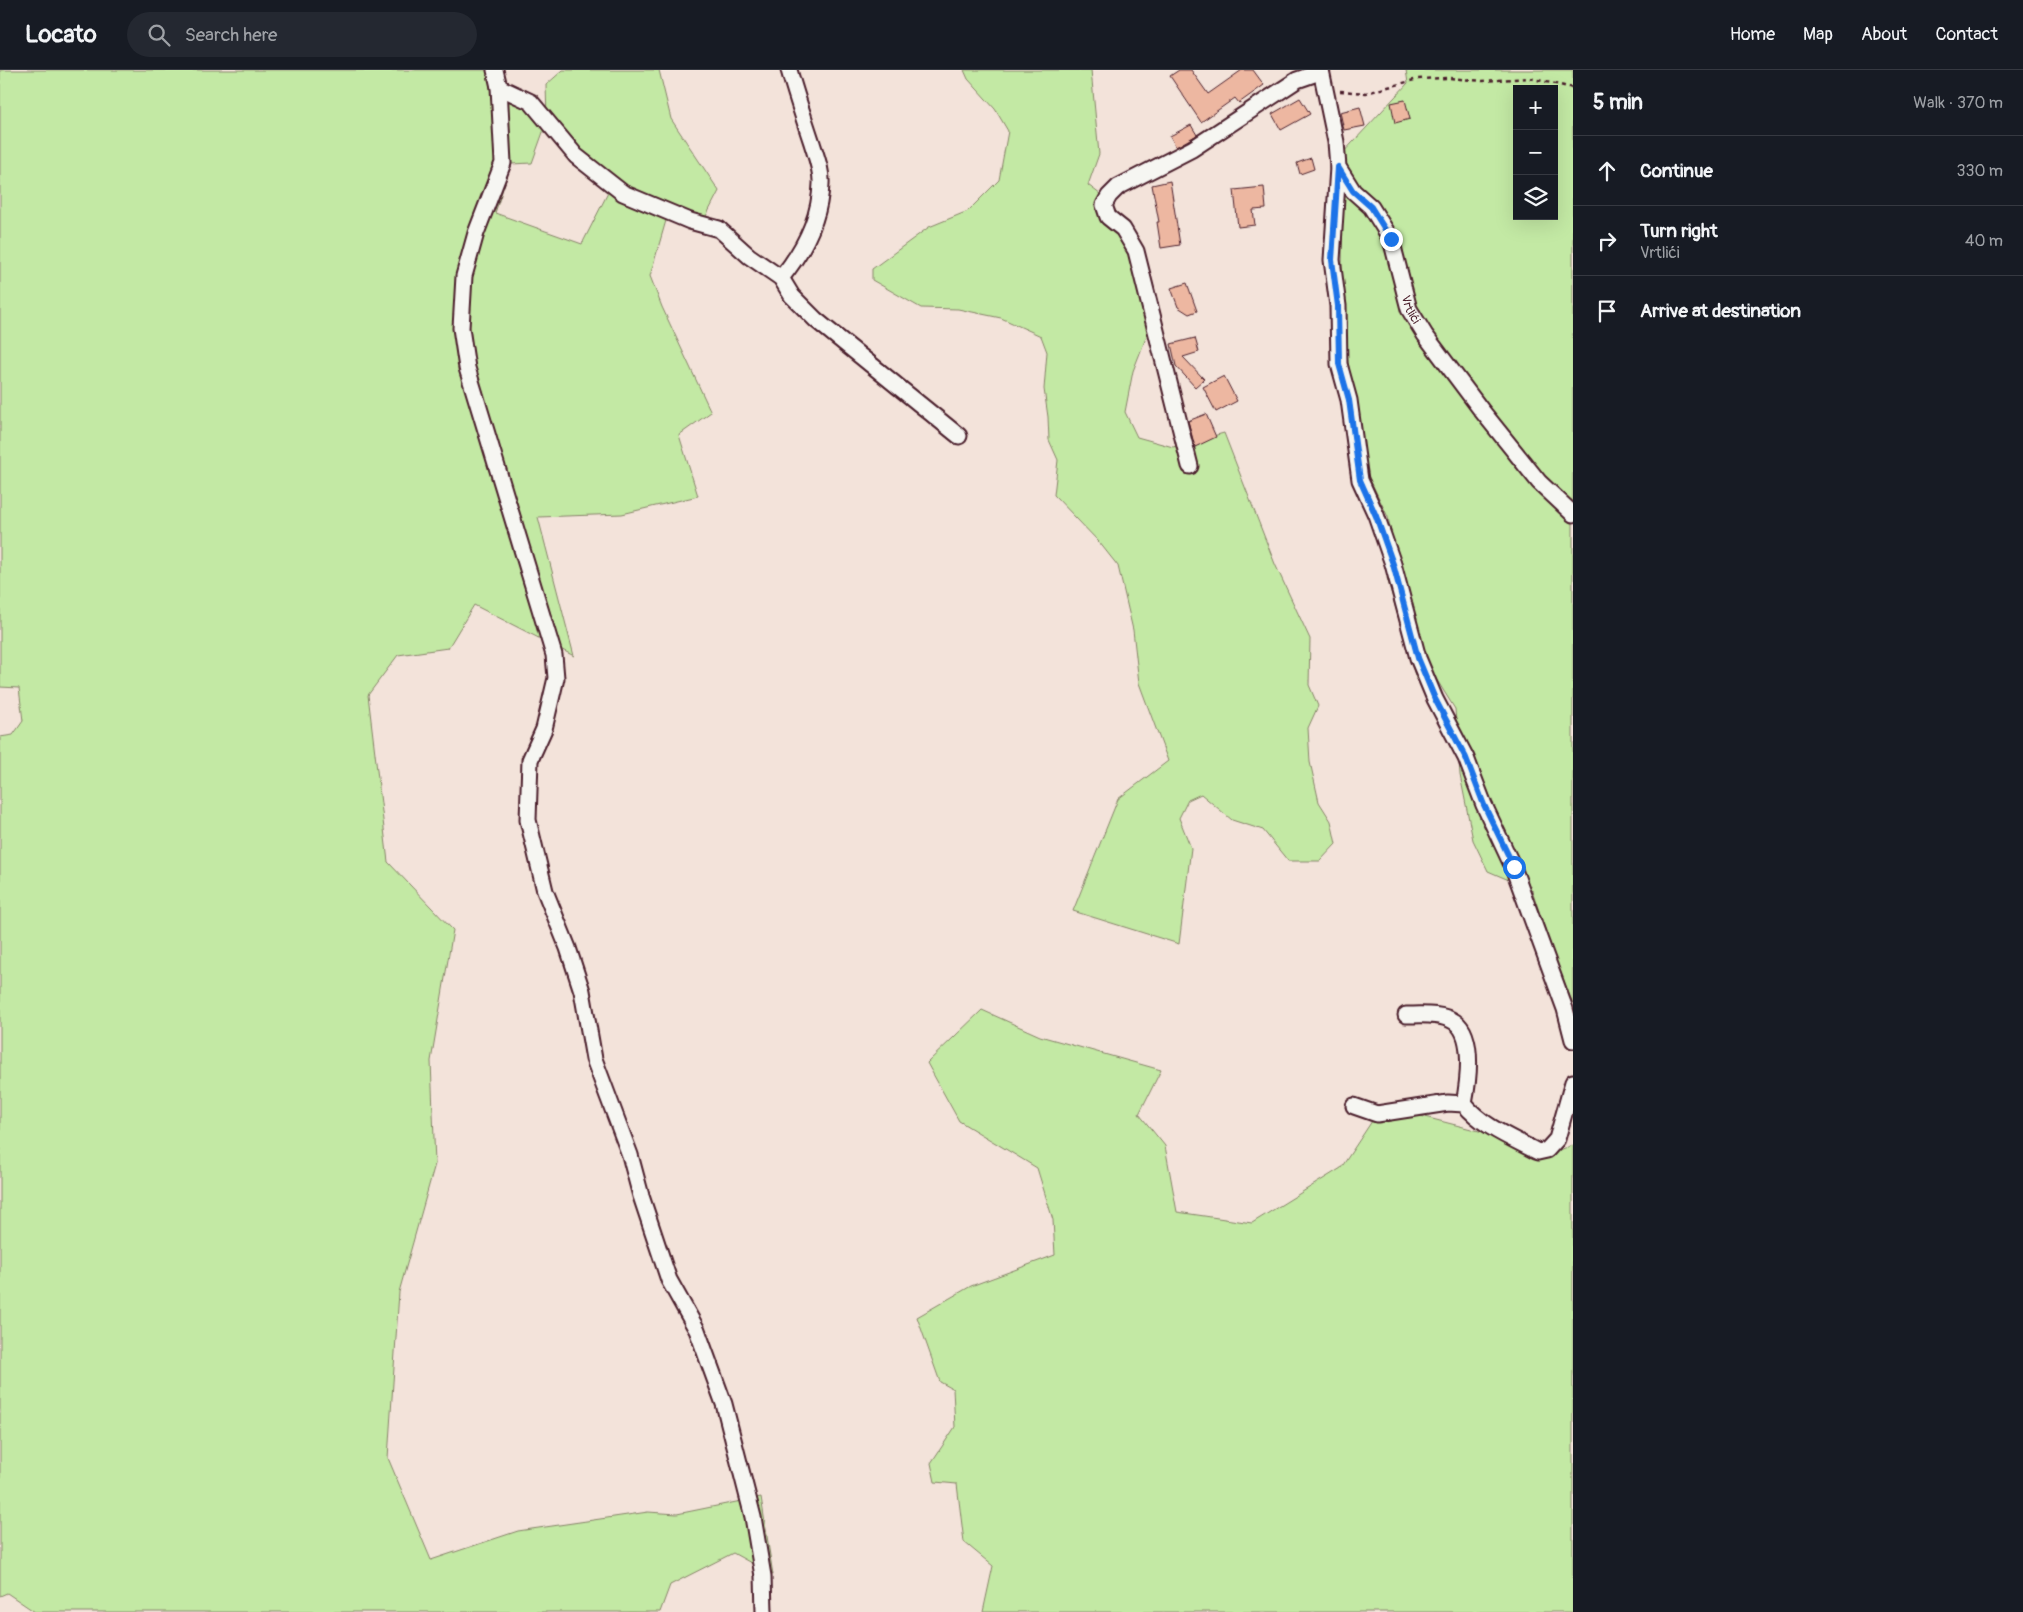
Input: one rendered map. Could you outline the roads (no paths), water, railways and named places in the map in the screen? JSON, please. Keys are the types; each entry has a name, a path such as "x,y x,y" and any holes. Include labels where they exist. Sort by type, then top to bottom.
{"street":[{"path":"496,70 499,87 503,163 476,234 464,276 461,328 467,368 554,655 556,678 544,729 530,760 528,820 545,891 568,948 582,991 594,1060 630,1155 641,1196 669,1280 697,1330 724,1404 753,1517 763,1576 764,1612"},
{"path":"782,278 805,244 816,215 822,183 789,70"},
{"path":"1190,466 1136,251 1123,230 1108,217 1104,205 1118,186 1192,149 1297,80 1320,71"},
{"name":"Vrtlići","path":"1320,71 1336,142 1338,167 1353,191 1371,207 1391,239 1409,309 1425,335 1482,411 1539,482 1573,514"},
{"path":"499,87 531,102 576,156 623,193 690,221 719,229 749,256 782,278 792,296 816,320 959,436"},
{"path":"1338,167 1332,260 1338,306 1339,364 1349,400 1360,480 1376,516 1393,564 1418,658 1435,699 1466,758 1484,805 1514,867 1565,1008 1573,1040"},
{"path":"1406,1015 1442,1017 1455,1022 1463,1032 1468,1056 1468,1085 1464,1104"},
{"path":"1354,1106 1377,1114 1448,1104 1464,1104 1472,1113 1492,1128 1538,1152 1547,1150 1557,1139 1573,1082"}]}
